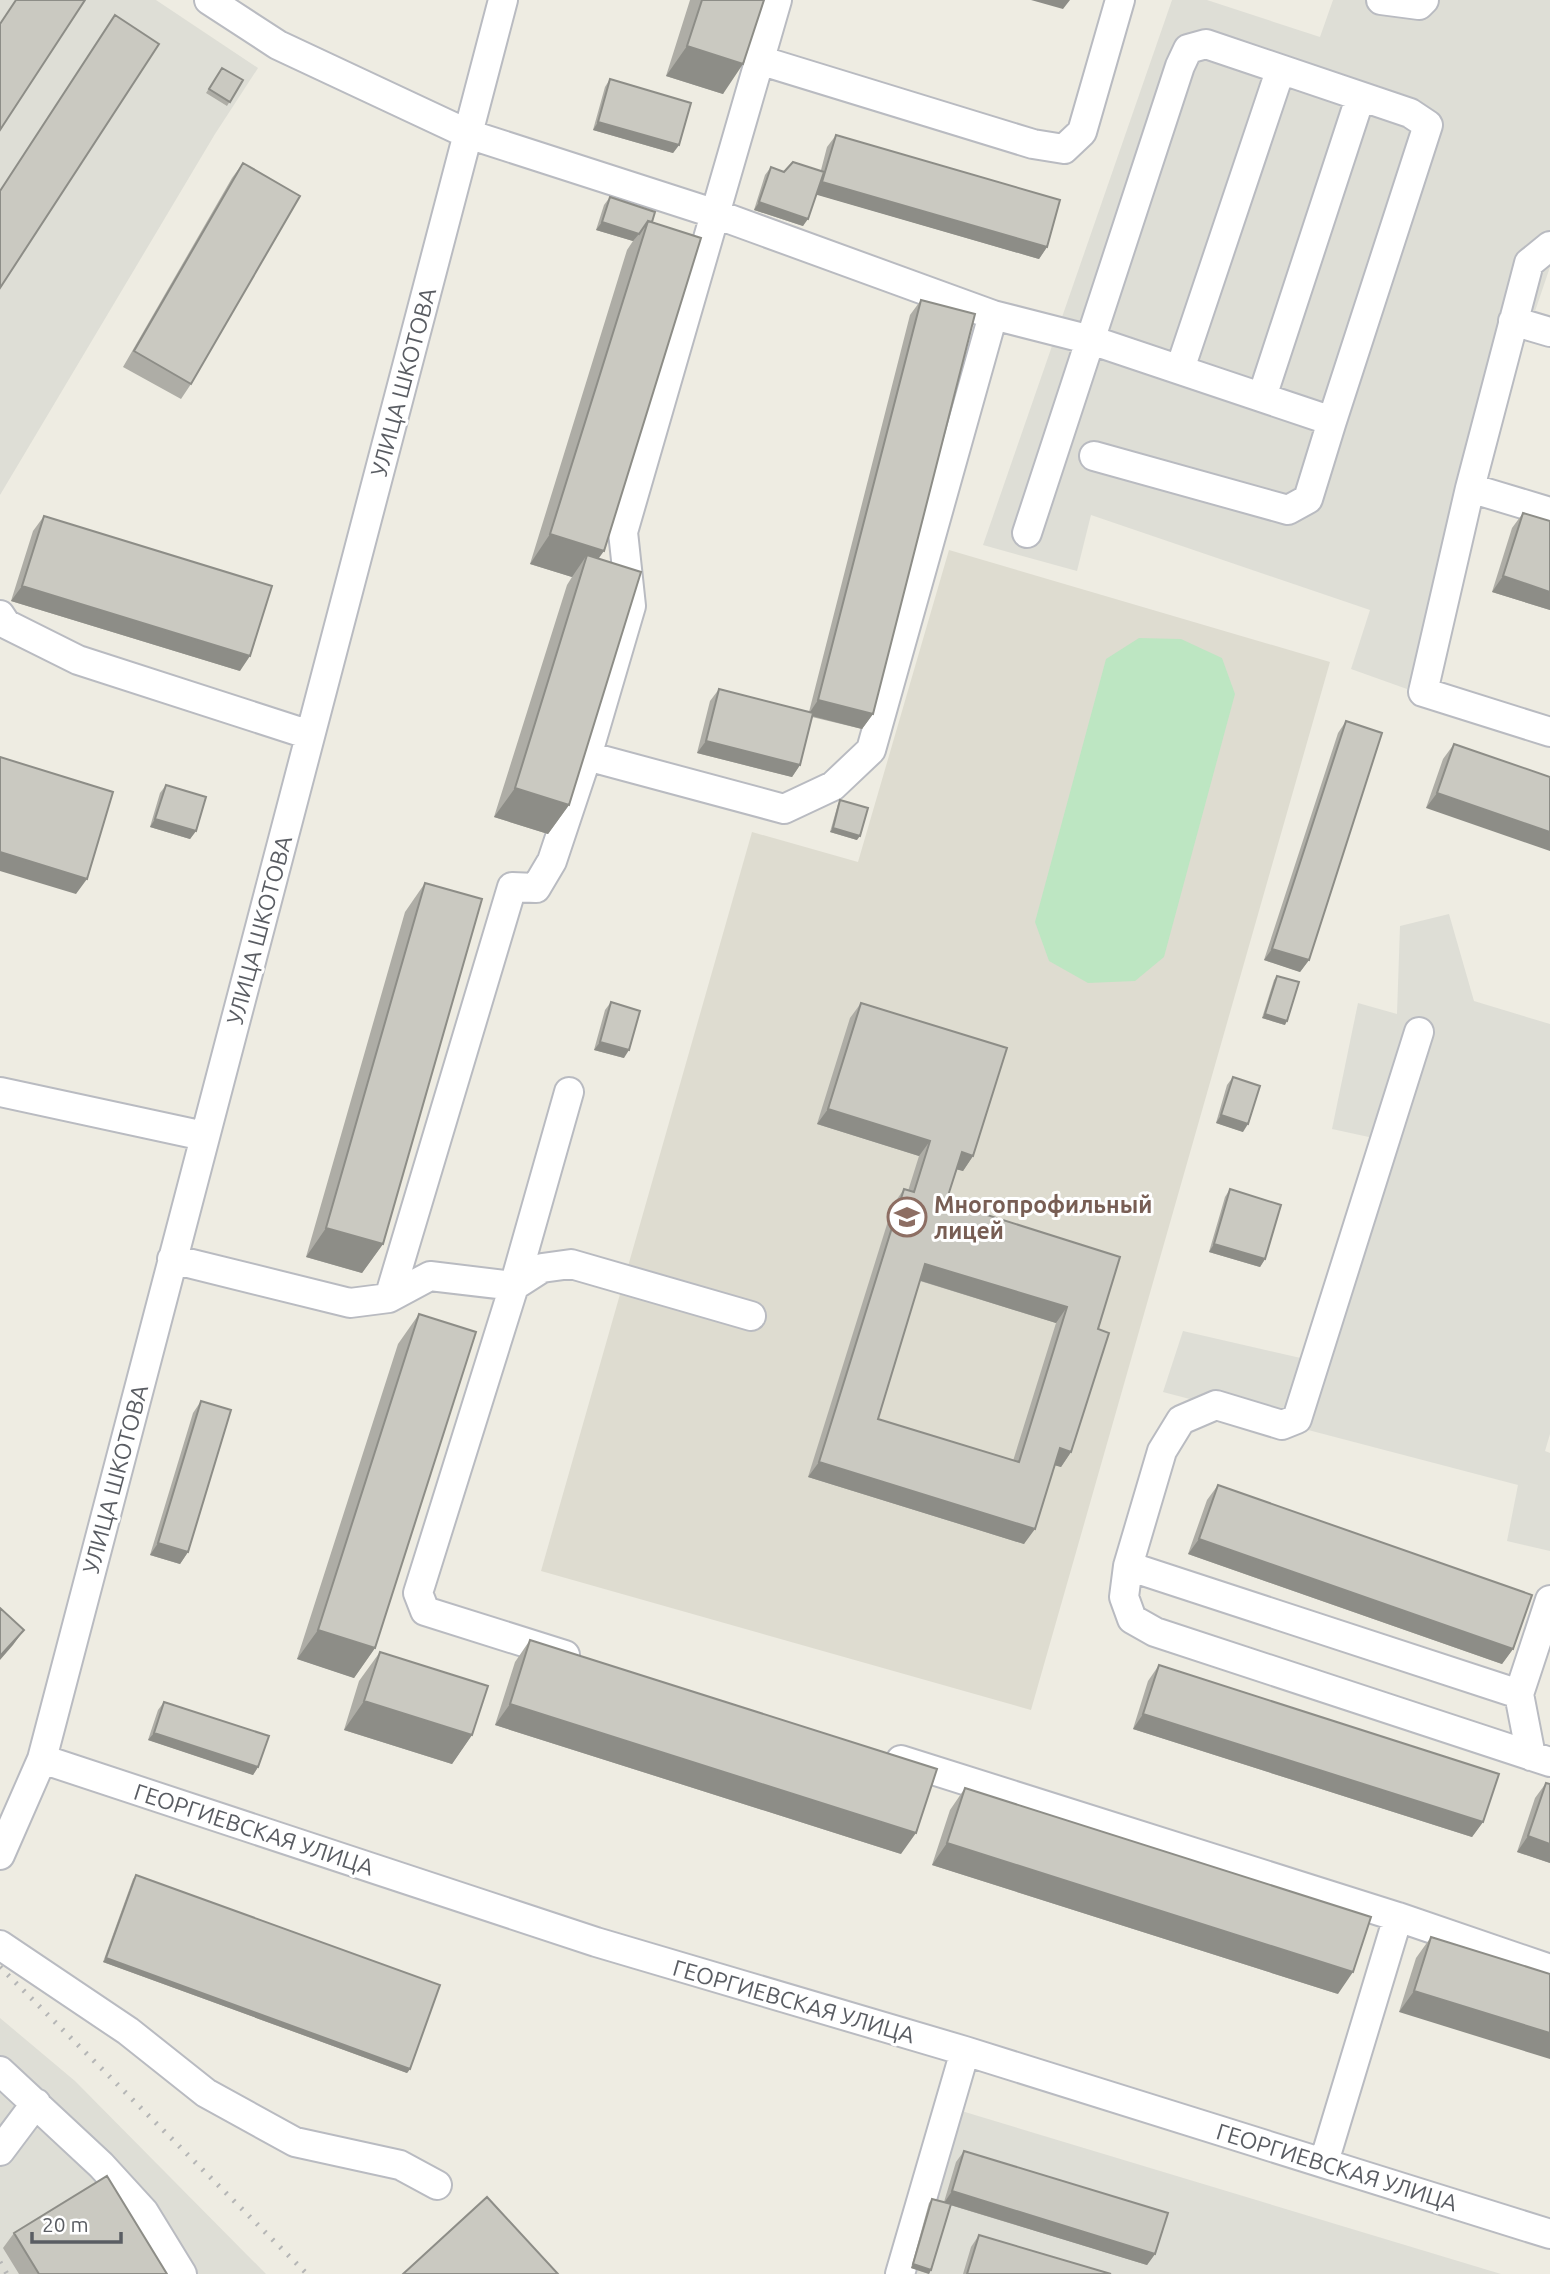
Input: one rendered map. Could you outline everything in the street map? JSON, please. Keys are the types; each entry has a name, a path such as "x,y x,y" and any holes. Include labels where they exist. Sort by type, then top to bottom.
{"street":[{"path":"209,0 278,45 468,134 713,212 993,315 1091,340 1332,421"},
{"name":"УЛИЦА ШКОТОВА","path":"3,1843 42,1759 503,0"},
{"path":"389,1298 512,887 536,888 552,861 587,756 631,606 623,532 713,212 777,0"},
{"path":"759,60 1033,144 1064,149 1082,132 1120,0"},
{"path":"1381,0 1419,5 1424,0"},
{"path":"1027,533 1180,66 1188,49 1206,44 1410,113 1428,125 1308,499 1288,510 1094,456"},
{"path":"1180,369 1280,71"},
{"path":"1262,397 1360,98"},
{"path":"1550,246 1529,263 1470,488 1423,692 1550,733"},
{"path":"587,756 784,809 833,786 871,750 993,315"},
{"path":"1513,321 1550,332"},
{"path":"1470,488 1550,512"},
{"path":"0,615 6,624 78,660 310,735"},
{"path":"1419,1032 1297,1419 1282,1425 1216,1405 1181,1420 1162,1451 1128,1566 1124,1597 1132,1619 1154,1632 1540,1759"},
{"path":"0,1092 204,1136"},
{"path":"569,1092 514,1286 418,1593 425,1611 584,1661"},
{"path":"172,1259 350,1303 389,1298 430,1276 514,1286 542,1268 571,1264 751,1316"},
{"path":"1128,1566 1519,1694"},
{"path":"1540,1759 1519,1694 1550,1600"},
{"path":"878,1753 1398,1917 1550,1969"},
{"name":"ГЕОРГИЕВСКАЯ УЛИЦА","path":"42,1759 583,1938 965,2051 1550,2234"},
{"path":"1324,2162 1398,1917"},
{"path":"0,1945 128,2031 206,2093 295,2142 400,2165 438,2185"},
{"path":"900,2274 965,2051"},
{"path":"0,2071 101,2165 144,2213 182,2274"},
{"path":"0,2151 36,2103"}],"shaded area":[{"path":"0,0 156,0 258,68 215,134 0,495"},
{"path":"1172,0 1207,0 1320,37 1333,0 1550,0 1550,267 1407,689 1351,669 1370,610 1091,515 1077,571 983,545"},
{"name":"Многопрофильный лицей","path":"949,550 1330,662 1031,1710 541,1571 752,832 858,862"},
{"path":"1449,914 1474,1001 1550,1024 1550,1434 1545,1451 1550,1453 1550,1551 1507,1541 1518,1485 1163,1392 1183,1331 1305,1359 1378,1139 1332,1129 1358,1003 1397,1014 1400,926"},
{"path":"0,2018 75,2081 266,2274 0,2274"},
{"path":"955,2109 1501,2274 905,2274"}],"green space":[{"path":"1139,638 1181,639 1222,658 1235,694 1164,957 1135,981 1088,983 1049,961 1035,922 1106,659"}],"building":[{"path":"16,0 85,0 0,130 0,24"},
{"path":"702,0 764,0 743,64 687,46"},
{"path":"115,15 159,44 0,288 0,191"},
{"path":"222,68 243,80 230,102 209,89"},
{"path":"610,79 691,103 679,145 598,122"},
{"path":"836,135 1060,200 1047,247 822,182"},
{"path":"793,162 824,172 808,219 759,202 771,167 784,172"},
{"path":"243,163 300,196 191,384 134,351"},
{"path":"610,197 655,212 652,222 648,221 639,234 602,222"},
{"path":"648,221 701,238 604,551 550,534"},
{"path":"921,300 975,314 873,714 818,700"},
{"path":"1523,513 1550,521 1550,592 1503,576"},
{"path":"44,516 272,586 250,656 22,586"},
{"path":"587,555 641,572 569,805 515,788"},
{"path":"719,689 813,713 800,765 706,741"},
{"path":"1346,721 1382,733 1309,960 1272,949"},
{"path":"1454,744 1550,777 1550,832 1437,793"},
{"path":"0,757 113,792 87,879 0,852"},
{"path":"166,785 206,797 196,831 155,819"},
{"path":"840,800 868,808 860,836 833,828"},
{"path":"425,883 482,899 383,1244 326,1228"},
{"path":"1277,976 1299,982 1287,1021 1265,1014"},
{"path":"611,1002 640,1011 629,1050 600,1042"},
{"path":"861,1003 1007,1048 973,1156 962,1152 946,1202 1120,1257 1098,1329 1109,1333 1071,1452 1060,1448 1035,1529 819,1462 904,1189 914,1192 930,1141 828,1109","holes":["925,1264 1067,1307 1019,1462 878,1419"]},
{"path":"1233,1077 1260,1086 1248,1124 1221,1115"},
{"path":"1230,1189 1281,1205 1265,1259 1214,1244"},
{"path":"419,1314 476,1332 375,1648 318,1630"},
{"path":"201,1401 231,1410 188,1552 158,1543"},
{"path":"1218,1485 1532,1595 1513,1649 1199,1539"},
{"path":"0,1608 24,1630 0,1656"},
{"path":"530,1640 937,1769 916,1833 510,1704"},
{"path":"380,1652 488,1686 472,1735 364,1701"},
{"path":"1159,1665 1499,1774 1483,1822 1143,1714"},
{"path":"164,1702 269,1736 258,1767 154,1733"},
{"path":"1546,1783 1550,1784 1550,1844 1528,1836"},
{"path":"965,1788 1371,1917 1353,1972 947,1843"},
{"path":"136,1875 440,1985 410,2069 106,1958"},
{"path":"1431,1937 1550,1974 1550,2033 1414,1991"},
{"path":"964,2151 1168,2213 1155,2254 952,2191"},
{"path":"107,2176 167,2274 39,2274 14,2233"},
{"path":"487,2197 558,2274 403,2274"},
{"path":"932,2199 951,2204 931,2270 913,2264"},
{"path":"979,2235 1111,2274 967,2274"}],"railway":[{"path":"0,1967 307,2274"},
{"path":"0,2262 7,2274"}],"place":[{"name":"Многопрофильный лицей","path":"907,1217"}]}
